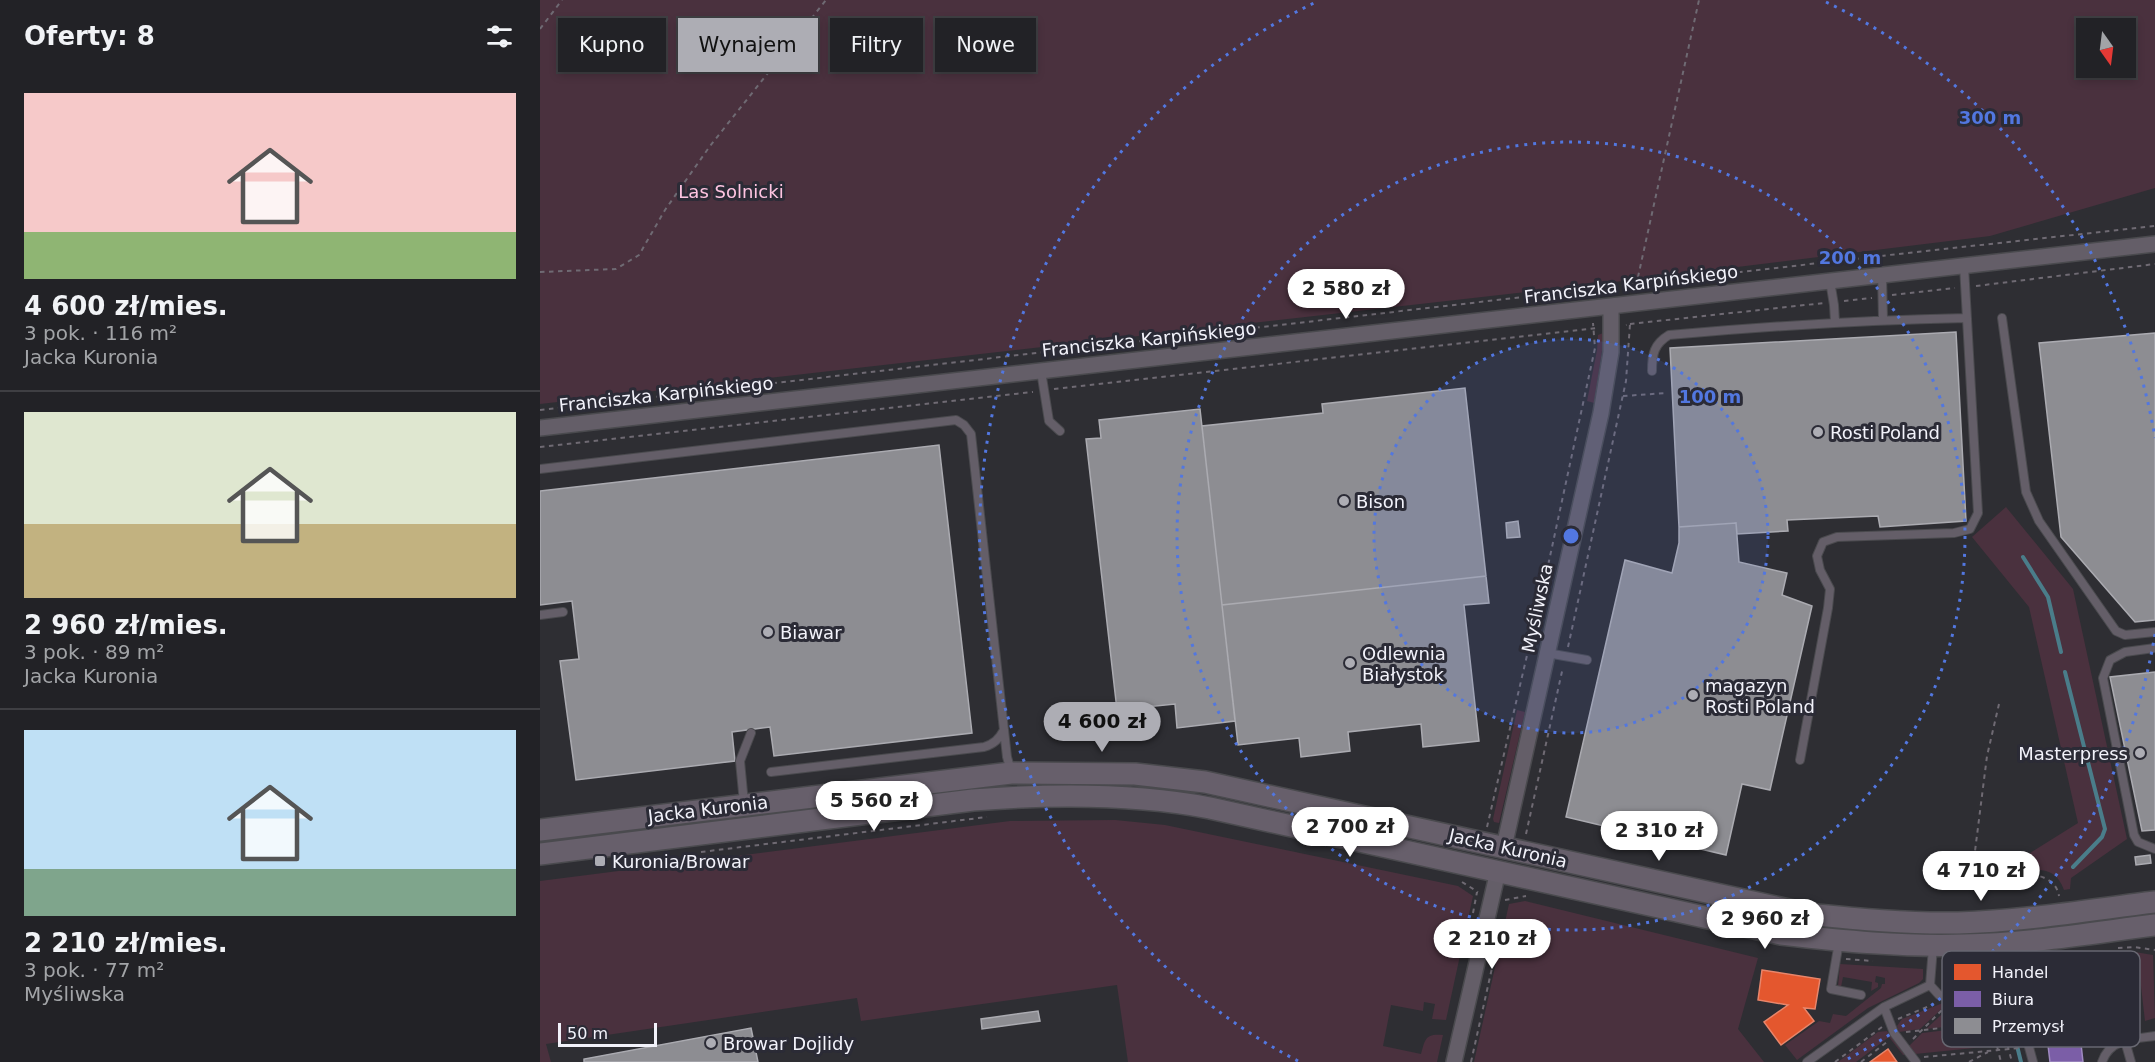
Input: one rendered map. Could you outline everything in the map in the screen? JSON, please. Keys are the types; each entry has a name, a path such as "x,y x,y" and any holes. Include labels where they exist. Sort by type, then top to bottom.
{"main road":[{"name":"Jacka Kuronia","path":"540,830 1011,773 1135,774 1205,782 1807,914 1872,921 1959,923 2061,914 2155,902"},
{"name":"Jacka Kuronia","path":"540,854 973,800 1023,796 1080,796 1173,801 1781,934 1839,941 1966,945 2052,938 2155,925"},
{"path":"1498,871 1504,847"}],"street":[{"name":"Franciszka Karpińskiego","path":"540,428 2155,244"},
{"name":"Myśliwska","path":"1504,847 1601,413 1611,352 1611,306"},
{"path":"1454,1062 1498,871"}],"lane":[{"path":"1800,759 1830,589 1816,556 1823,542 1837,537 1954,532 1970,529 1978,513 1964,266"},
{"path":"1882,275 1883,319"},
{"path":"1830,281 1835,322"},
{"path":"1652,371 1654,349 1660,340 1669,334 1883,319 1967,318"},
{"path":"2002,318 2026,492 2038,521 2116,631 2125,635 2155,632"},
{"path":"1041,371 1049,421 1060,431"},
{"path":"540,469 956,420 964,425 971,434 1011,773"},
{"path":"540,615 563,612"},
{"path":"2155,648 2126,652 2110,660 2103,678 2134,835 2138,842 2155,849"},
{"path":"1547,653 1587,660"},
{"path":"771,772 984,747 999,739 1005,728"},
{"path":"744,804 740,761 751,733"},
{"path":"1839,941 1831,989 1861,995"},
{"path":"1933,945 1930,985 1942,995"},
{"path":"1807,1062 1884,1007 1930,985"},
{"path":"1884,1007 1892,1037 1915,1060"},
{"path":"2140,1039 2155,1036"},
{"path":"2029,1047 2033,1062"},
{"path":"2102,1062 2111,1047"},
{"path":"2127,1047 2131,1062"}],"path":[{"path":"540,28 562,0"},
{"path":"540,272 616,268 639,255 665,210 711,146 826,0"},
{"path":"1638,304 1635,285 1699,0"},
{"path":"540,410 2155,226"},
{"path":"1487,827 1549,561 1595,348 1592,309"},
{"path":"540,447 1630,324 1623,396 1526,834"},
{"path":"1623,396 1667,393"},
{"path":"1999,704 1986,756 1974,859 1977,871 1985,874 2044,876 2055,883 2059,892 2061,914"},
{"path":"693,853 987,817"},
{"path":"1461,881 1477,892"},
{"path":"1471,1062 1499,934"},
{"path":"1904,1047 1942,1010"},
{"path":"1861,1062 1892,1037 1942,1029"},
{"path":"1997,1047 2001,1062"},
{"path":"1915,1060 2008,1049 2012,1062"},
{"path":"1970,1062 1990,1051"}],"green space":[{"name":"Las Solnicki","path":"540,0 2155,0 2155,188 1990,236 1623,281 540,404"},
{"path":"1603,333 1594,403 1587,401 1598,335"},
{"path":"2006,507 2073,589 2127,839 2071,878 2070,889 2064,890 2050,872 2043,870 2012,871 2011,865 2078,823 2029,607 1972,537"},
{"path":"1517,710 1525,712 1499,823 1494,822 1493,819"},
{"path":"1115,820 1165,825 1458,886 1473,896 1446,1020 1432,1019 1435,1004 1424,1002 1423,1011 1391,1005 1383,1046 1421,1054 1429,1036 1443,1035 1437,1062 1128,1062 1117,985 861,1021 857,998 546,1044 551,1062 540,1062 540,881 1010,821"},
{"path":"1525,901 1758,958 1738,1029 1764,1062 1474,1062 1509,904"},
{"path":"2140,953 2153,955 2155,1018 2145,1021 2140,978"},
{"path":"1840,964 1923,969 1923,979 1868,1008 1797,1060 1785,1045 1819,1021 1830,1023 1833,1014 1846,1016 1881,988 1882,984 1885,984 1885,978 1876,976 1875,982 1878,983 1878,987 1871,991 1872,982 1843,977 1841,987 1838,987"},
{"path":"1942,1003 1942,1009 1920,1029 1899,1032 1897,1026 1902,1019"},
{"path":"1942,1014 1942,1027 1926,1029"},
{"path":"1887,1031 1905,1055 1889,1037 1856,1062 1838,1062 1878,1032"},
{"path":"1942,1031 1942,1047 1984,1047 1915,1054 1909,1046 1922,1033"}],"building: Handel":[{"path":"1762,970 1820,979 1815,1009 1804,1008 1814,1021 1781,1045 1764,1022 1788,1005 1758,1000"},
{"path":"1888,1049 1897,1062 1870,1062"}],"building: Biura":[{"path":"2048,1047 2081,1047 2083,1062 2050,1062"}],"building: Przemysł":[{"name":"Rosti Poland","path":"1956,332 1966,521 1880,527 1878,516 1787,520 1788,531 1737,534 1736,523 1679,527 1670,348"},
{"path":"2155,333 2155,620 2135,622 2061,537 2039,343"},
{"name":"Bison","path":"1465,388 1486,576 1222,605 1202,426 1323,413 1322,404"},
{"path":"1200,409 1235,721 1177,728 1175,704 1117,710 1086,439 1101,438 1099,420"},
{"name":"Biawar","path":"939,445 972,733 774,756 770,727 732,732 735,761 576,780 560,661 579,659 572,601 540,605 540,491"},
{"path":"1518,521 1520,537 1507,538 1506,523"},
{"name":"magazyn Rosti Poland","path":"1736,523 1739,562 1787,573 1782,595 1812,606 1770,790 1742,784 1726,855 1566,817 1625,560 1672,573 1679,543 1679,527"},
{"name":"Odlewnia Białystok","path":"1486,576 1489,603 1464,605 1479,741 1423,747 1421,724 1348,732 1350,751 1301,757 1299,738 1238,745 1222,605"},
{"name":"Masterpress","path":"2155,672 2155,830 2142,831 2110,677"},
{"path":"2150,855 2151,863 2136,865 2135,857"},
{"path":"1038,1011 1040,1021 982,1029 981,1019"},
{"name":"Browar Dojlidy","path":"751,1028 758,1062 584,1062 584,1059"}],"waterway":[{"path":"2023,557 2048,597 2061,652"},
{"path":"2065,672 2105,829 2102,837 2073,867"},
{"path":"2017,1047 2021,1062"}],"place":[{"name":"Rosti Poland","path":"1818,432"},
{"name":"Bison","path":"1344,501"},
{"name":"Biawar","path":"768,632"},
{"name":"Odlewnia Białystok","path":"1350,663"},
{"name":"magazyn Rosti Poland","path":"1693,695"},
{"name":"Masterpress","path":"2140,753"},
{"name":"Kuronia/Browar","path":"600,861"},
{"name":"Browar Dojlidy","path":"711,1043"}]}
